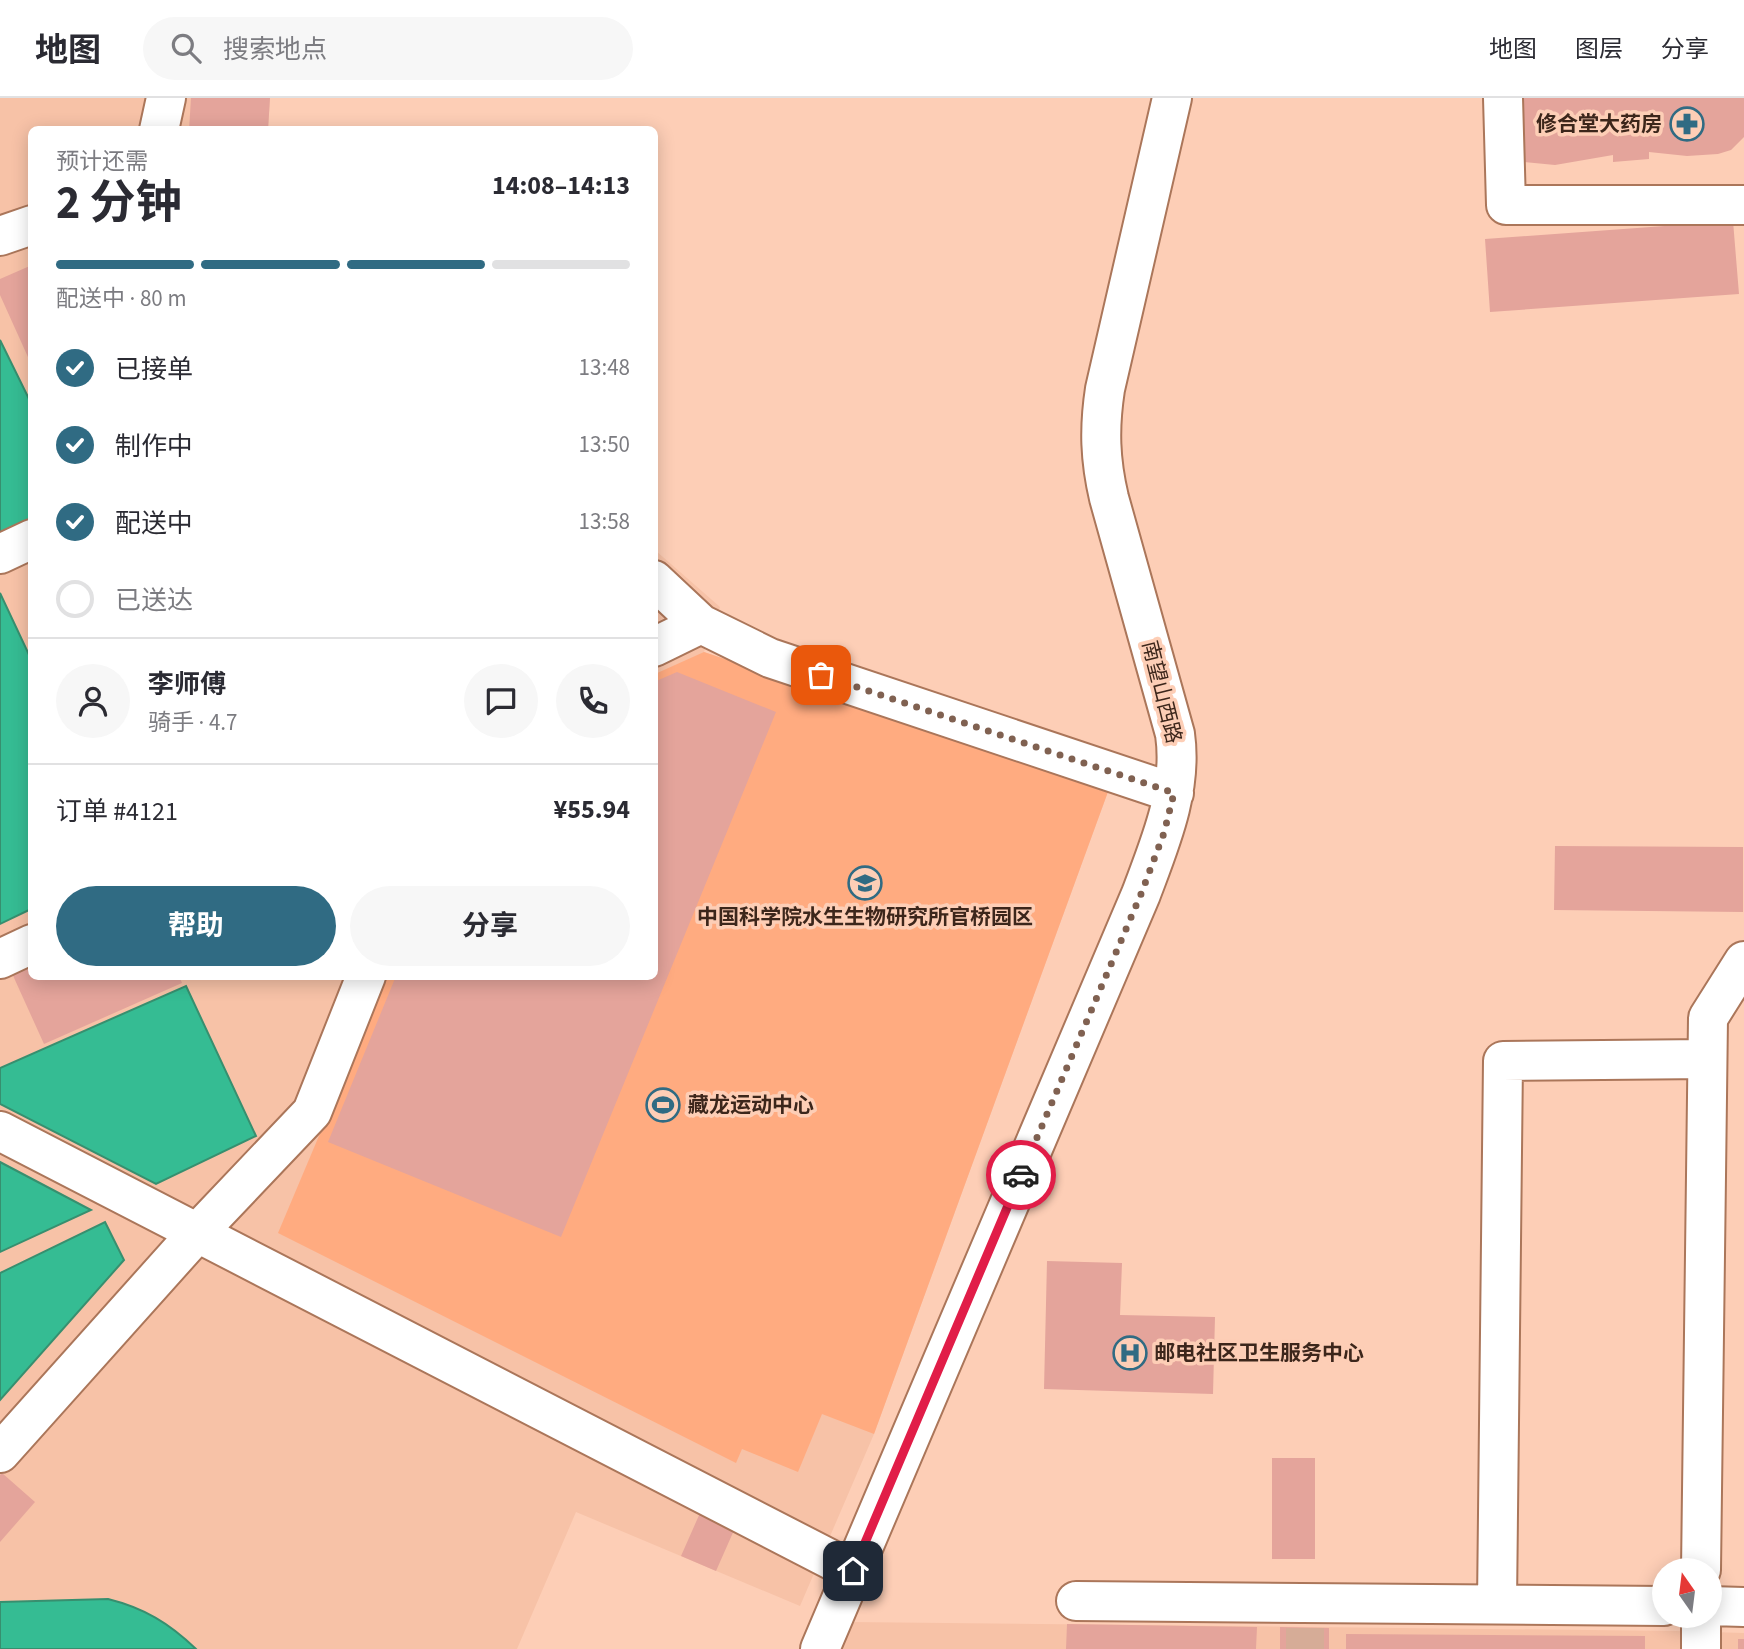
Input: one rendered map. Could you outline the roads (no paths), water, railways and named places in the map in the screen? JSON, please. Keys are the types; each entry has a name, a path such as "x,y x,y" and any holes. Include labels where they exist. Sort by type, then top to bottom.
{"street":[{"path":"160,126 166,98"},
{"name":"南望山西路","path":"820,1649 1141,894 1164,833 1174,793 1178,755 1175,734 1109,498 1101,463 1099,429 1105,389 1172,98"},
{"path":"1503,98 1506,205 1744,205"},
{"path":"0,236 28,226"},
{"path":"0,554 28,540"},
{"path":"658,584 701,624 770,658 1174,793"},
{"path":"658,645 701,624"},
{"path":"0,959 28,946"},
{"path":"1701,1558 1707,1018 1744,961"},
{"path":"0,1453 197,1233 312,1112 364,980"},
{"path":"1497,1604 1503,1061 1707,1059"},
{"path":"0,1131 853,1571"},
{"path":"1076,1601 1305,1615 1497,1604 1652,1606"},
{"path":"1722,1606 1744,1607"},
{"path":"1701,1628 1701,1649"}],"tunnel":[{"path":"1305,1628 1305,1649"}],"place":[{"name":"修合堂大药房","path":"1687,124"},
{"name":"中国科学院水生生物研究所官桥园区","path":"865,883"},
{"name":"藏龙运动中心","path":"663,1105"},
{"name":"邮电社区卫生服务中心","path":"1130,1353"}]}
